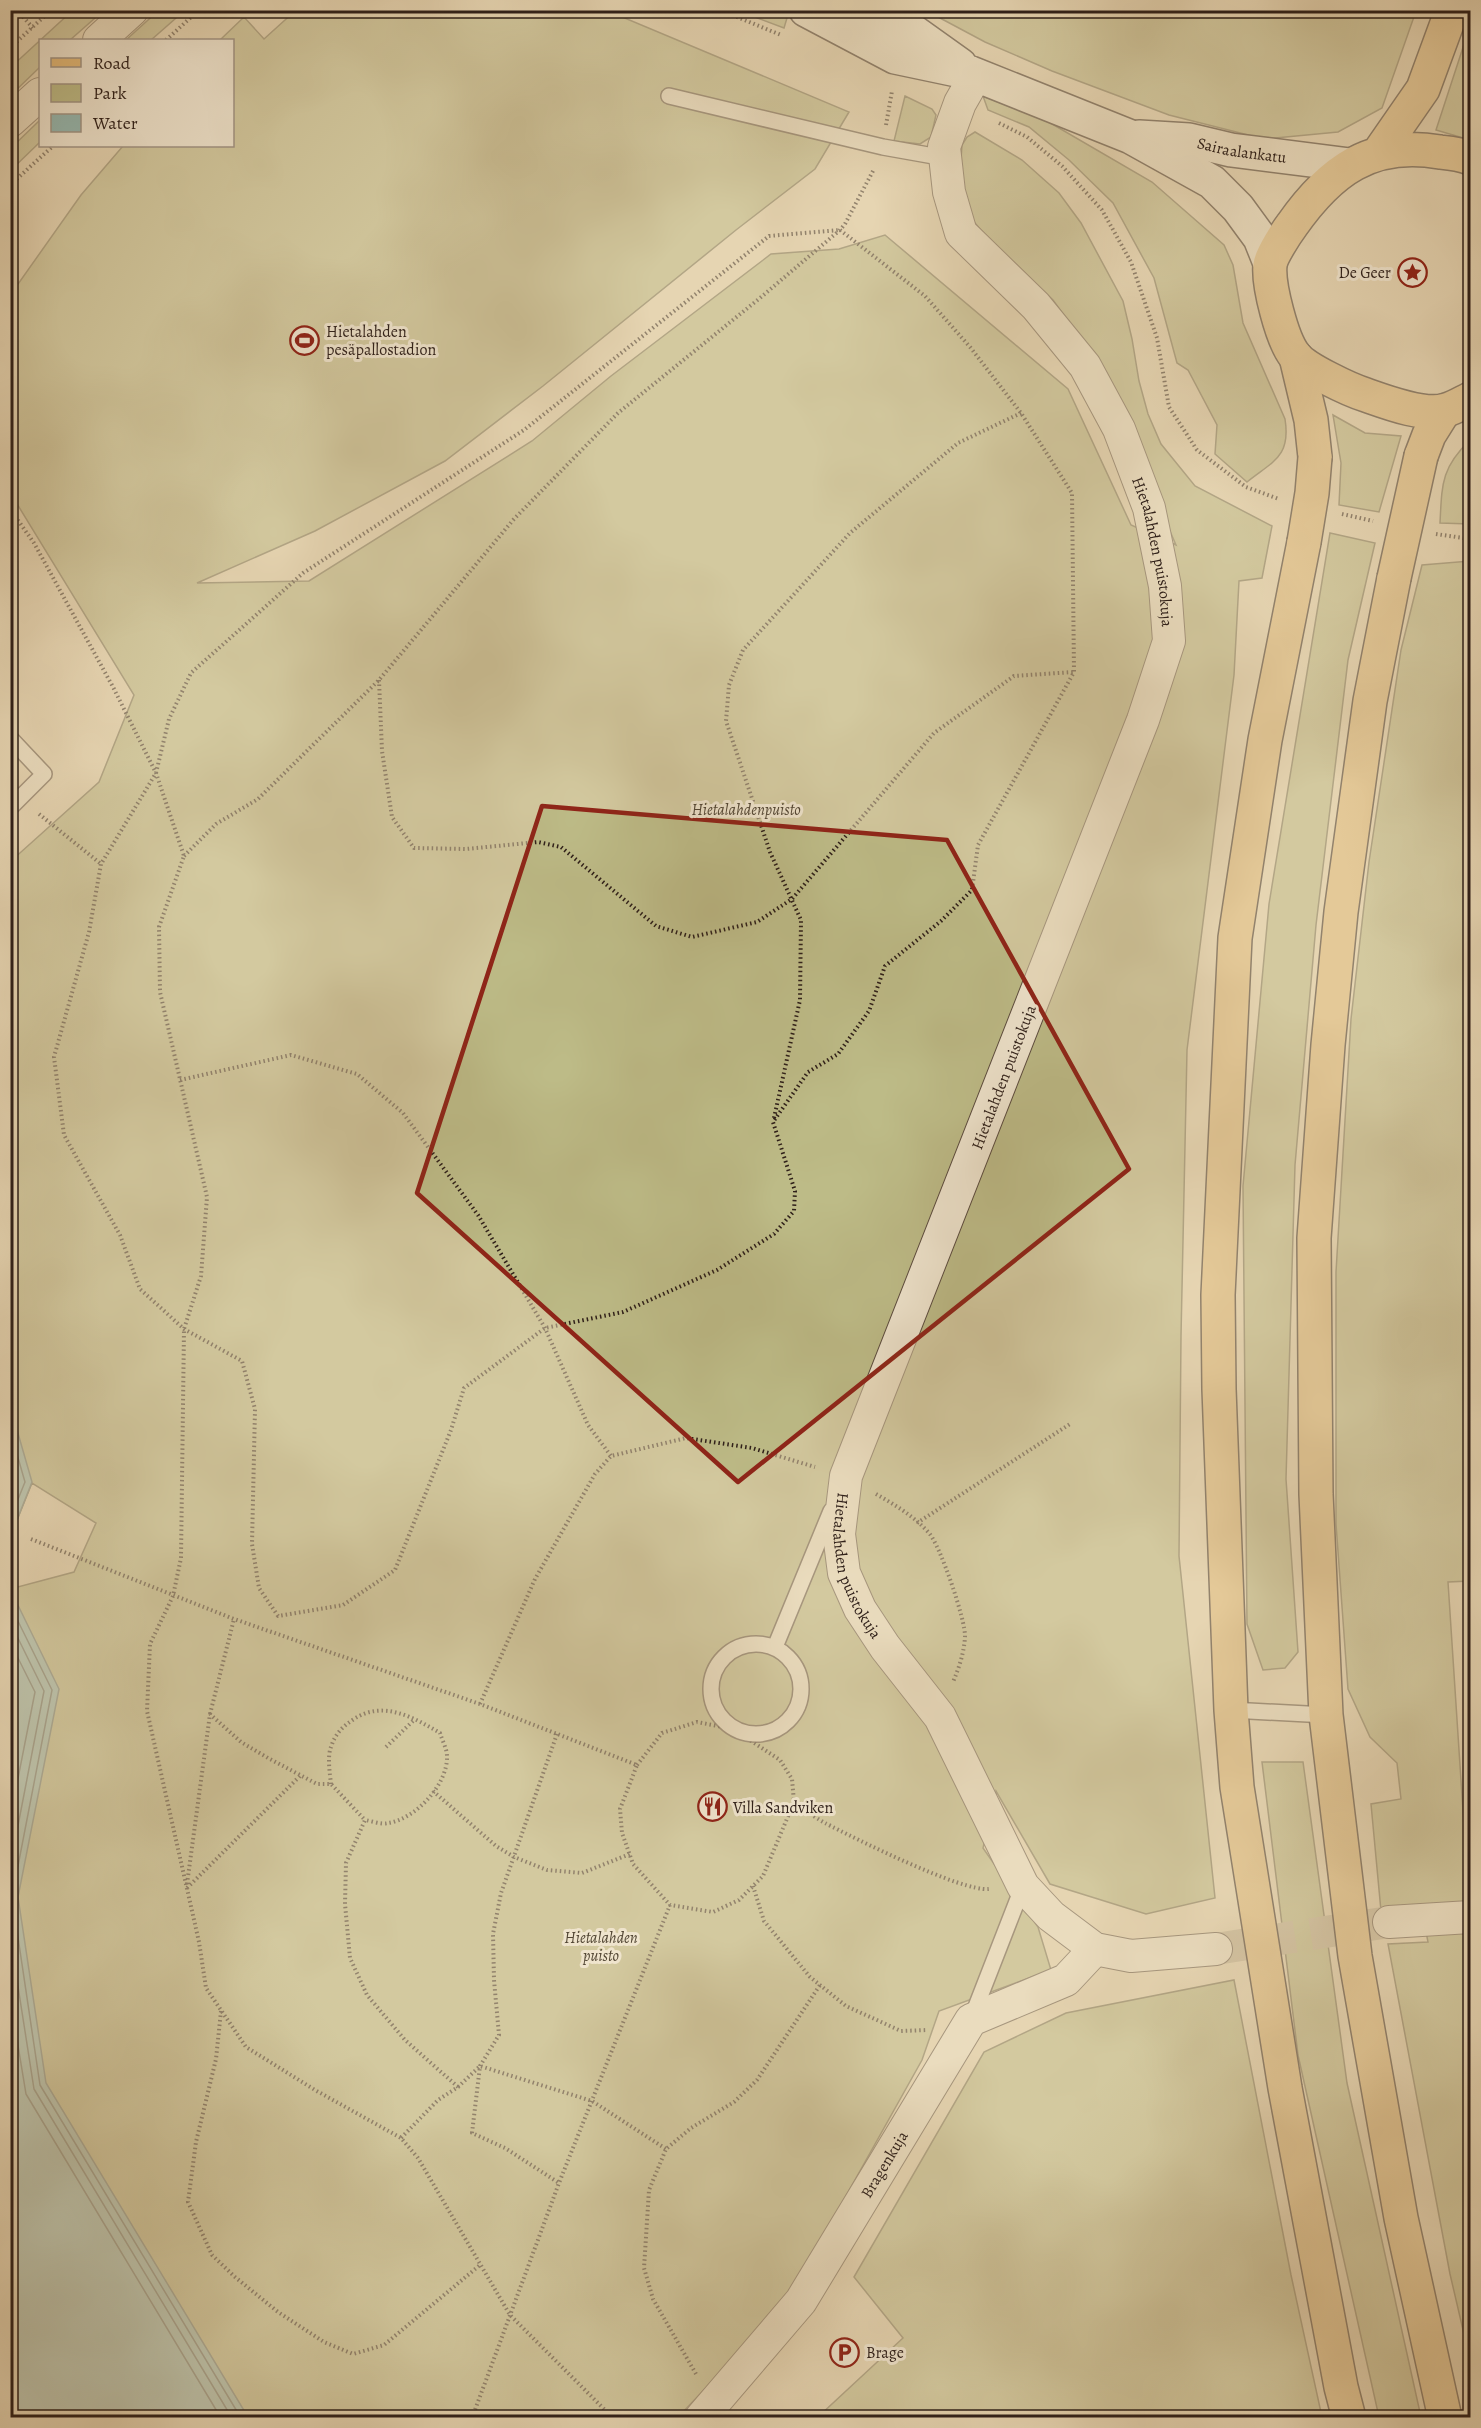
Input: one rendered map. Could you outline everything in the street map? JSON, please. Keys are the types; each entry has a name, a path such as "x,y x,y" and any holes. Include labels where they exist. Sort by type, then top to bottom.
{"main road":[{"path":"1380,151 1422,89 1452,10"},
{"path":"1349,2418 1285,2088 1237,1787 1219,1389 1218,1295 1235,938 1265,740 1304,542 1315,457 1311,420 1296,357 1284,334 1274,299 1270,263 1288,230 1311,197 1350,165 1380,151 1424,149 1470,158"},
{"path":"1296,357 1344,388 1419,410 1457,405"},
{"path":"1445,2418 1401,2218 1356,1956 1326,1716 1316,1494 1314,1238 1328,1045 1341,912 1370,701 1421,456 1429,435 1457,405"}],"street":[{"path":"100,39 132,10"},
{"name":"Sairaalankatu","path":"806,10 896,57 969,84 1131,137 1212,182 1238,208 1260,238 1270,263"},
{"name":"Sairaalankatu","path":"835,10 904,25 969,84"},
{"name":"Hietalahden puistokuja","path":"969,84 944,147 950,192 962,234 1036,306 1085,366 1119,429 1149,508 1165,586 1169,641 1143,720 846,1476 839,1534 844,1573 860,1609 885,1647 940,1717 1023,1886 1052,1916 1095,1949 1131,1956 1216,1949"},
{"path":"10,121 39,95"},
{"name":"Sairaalankatu","path":"1131,137 1189,140 1242,152 1350,165"},
{"path":"1389,1922 1470,1917"},
{"path":"967,2025 1066,1980 1095,1949"},
{"name":"Bragenkuja","path":"707,2410 801,2301 967,2025"}],"lane":[{"path":"669,96 883,147 945,158"},
{"path":"10,738 44,774 15,803"},
{"path":"775,1647 846,1476"},
{"path":"756,1643 775,1647 794,1663 802,1686 796,1710 780,1728 756,1735 733,1729 718,1715 711,1697 711,1677 721,1659 736,1647 756,1643"},
{"path":"1232,1710 1326,1716"},
{"path":"967,2025 1023,1886"}],"path":[{"path":"17,10 33,28"},
{"path":"10,48 51,10"},
{"path":"167,39 199,10"},
{"path":"969,84 1062,166 1102,210 1131,262 1157,338 1169,406 1197,450 1246,487 1286,501"},
{"path":"10,185 53,147"},
{"path":"613,2418 510,2314 418,2158 401,2138 315,2090 246,2047 206,1988 187,1889 147,1710 150,1644 173,1596 181,1558 184,1329 201,1276 207,1197 160,992 159,927 184,856 216,824 258,799 379,680 514,519 618,413 845,224"},
{"path":"773,1122 808,1072 838,1054 845,1046 869,1011 885,966 941,921 972,890 978,845 1074,672 1072,493 1021,413 970,347 925,296 840,230 769,236 524,430 303,573 191,673 169,720 156,773 101,864 87,942 54,1058 64,1135 120,1235 140,1289 184,1329 242,1361 255,1409 252,1544 259,1588 278,1616 343,1605 395,1570 443,1452 464,1388 545,1328 623,1312 717,1270 774,1234 794,1211 795,1191 773,1122 800,1000 801,920 770,852 726,721 729,685 743,650 850,533 958,443 1021,413"},
{"path":"10,509 34,543 113,687 156,773 184,856"},
{"path":"1335,512 1379,522"},
{"path":"1429,533 1470,539"},
{"path":"379,680 382,751 392,817 414,848 466,849 538,842 561,847 656,926 692,937 757,922 792,899 934,733 1014,676 1074,672"},
{"path":"15,803 101,864"},
{"path":"180,1080 291,1055 357,1074 403,1113 478,1215 545,1328 588,1425 611,1456"},
{"path":"917,1523 1070,1424"},
{"path":"480,1704 535,1579 595,1474 611,1456 686,1438 752,1448 846,1476 903,1510 930,1534 946,1569 965,1635 961,1662 940,1717"},
{"path":"31,1539 234,1619 480,1704 637,1765"},
{"path":"187,1889 210,1714 234,1619"},
{"path":"384,1709 415,1718 440,1733 447,1755 442,1780 409,1815 388,1824 365,1820 331,1784 330,1749 342,1727 363,1713 384,1709"},
{"path":"210,1714 241,1742 317,1784 331,1784"},
{"path":"386,1747 415,1718"},
{"path":"697,1722 733,1729 780,1760 792,1779 794,1802 763,1876 739,1900 713,1912 670,1905 633,1864 622,1833 620,1809 637,1765 662,1733 697,1722"},
{"path":"401,2138 438,2100 458,2087 480,2066 500,2035 494,1980 494,1934 501,1893 557,1734"},
{"path":"187,1889 301,1775"},
{"path":"433,1791 496,1846 514,1857 546,1870 582,1873 630,1854"},
{"path":"794,1802 823,1822 934,1874 979,1890 1023,1886"},
{"path":"365,1820 346,1863 345,1904 350,1959 367,1995 405,2040 458,2087"},
{"path":"753,1886 764,1921 810,1977 846,2006 901,2031 967,2025"},
{"path":"472,2418 559,2183 670,1905"},
{"path":"707,2410 653,2299 644,2268 649,2190 666,2149 691,2128 734,2102 757,2080 820,1985"},
{"path":"221,2010 216,2059 196,2142 188,2202 212,2255 278,2312 324,2342 353,2354 384,2344 480,2265"},
{"path":"480,2066 592,2101 666,2149"},
{"path":"480,2066 472,2133 505,2148 559,2183"}],"highlighted area":[{"path":"542,806 947,840 1129,1169 738,1482 417,1193"}],"green space":[{"path":"925,10 1416,11 1382,108 1338,132 1264,139 1169,115 1052,71 985,42"},
{"path":"72,11 103,11 71,39 41,39"},
{"path":"158,11 184,11 152,39 127,39"},
{"path":"295,11 608,11 849,112 815,169 543,386 445,461 315,531 197,583 309,581 532,441 611,376 771,254 839,249 885,235 1068,389 1131,525 1176,545 1095,358 1053,300 989,240 966,212 959,188 962,145 967,137 975,132 1022,160 1059,193 1081,223 1123,301 1139,381 1148,414 1161,444 1195,486 1272,526 1262,578 1239,581 1234,675 1187,1050 1179,1556 1215,1898 1146,1914 1050,1884 996,1791 983,1848 1038,1927 1051,1970 939,2011 922,2060 785,2305 681,2414 673,2418 86,2417 11,2143 10,1589 74,1572 96,1523 32,1483 11,1535 11,861 99,782 134,695 11,494 11,294 81,195 122,147 234,147 234,39 221,39 244,17 264,39"},
{"path":"739,11 768,11 787,18 784,28"},
{"path":"1470,26 1470,140 1436,130"},
{"path":"39,41 39,68 11,95 11,67"},
{"path":"905,96 932,109 936,115 931,137 920,144 894,141"},
{"path":"983,96 1047,121 1152,182 1224,245 1233,265 1243,323 1285,419 1285,442 1278,457 1247,482 1215,454 1217,425 1188,370 1177,363 1154,278 1113,203 1069,160 1029,127 988,110"},
{"path":"39,121 39,143 11,170 11,148"},
{"path":"1333,415 1365,433 1401,436 1379,512 1339,505 1341,463"},
{"path":"1470,440 1470,524 1440,523 1441,498 1448,468"},
{"path":"1330,533 1375,543 1348,660 1316,925 1295,1165 1286,1479 1298,1652 1285,1668 1263,1670 1247,1624 1243,1186 1269,904"},
{"path":"1470,561 1470,1581 1448,1582 1466,1857 1470,1857 1470,2360 1450,2274 1388,1944 1428,1942 1421,1906 1381,1911 1371,1804 1401,1799 1397,1763 1370,1737 1348,1689 1336,1524 1336,1272 1351,1019 1369,862 1401,650 1422,565"},
{"path":"1262,1762 1303,1762 1347,2083 1421,2417 1379,2417 1298,2055"},
{"path":"1234,1980 1291,2275 1322,2417 818,2417 903,2338 854,2277 984,2052 1066,2013"}],"water":[{"path":"11,1409 32,1482 10,1535"},
{"path":"11,1591 59,1689 18,1897 46,2083 248,2417 11,2417"}],"tunnel":[{"path":"1216,1949 1389,1922"}],"place":[{"name":"De Geer","path":"1412,272"},
{"name":"Hietalahden pesäpallostadion","path":"305,340"},
{"name":"Villa Sandviken","path":"712,1807"},
{"name":"Brage","path":"845,2352"}],"park label":[{"name":"Hietalahdenpuisto","path":"746,809"},
{"name":"Hietalahden puisto","path":"601,1946"}]}
